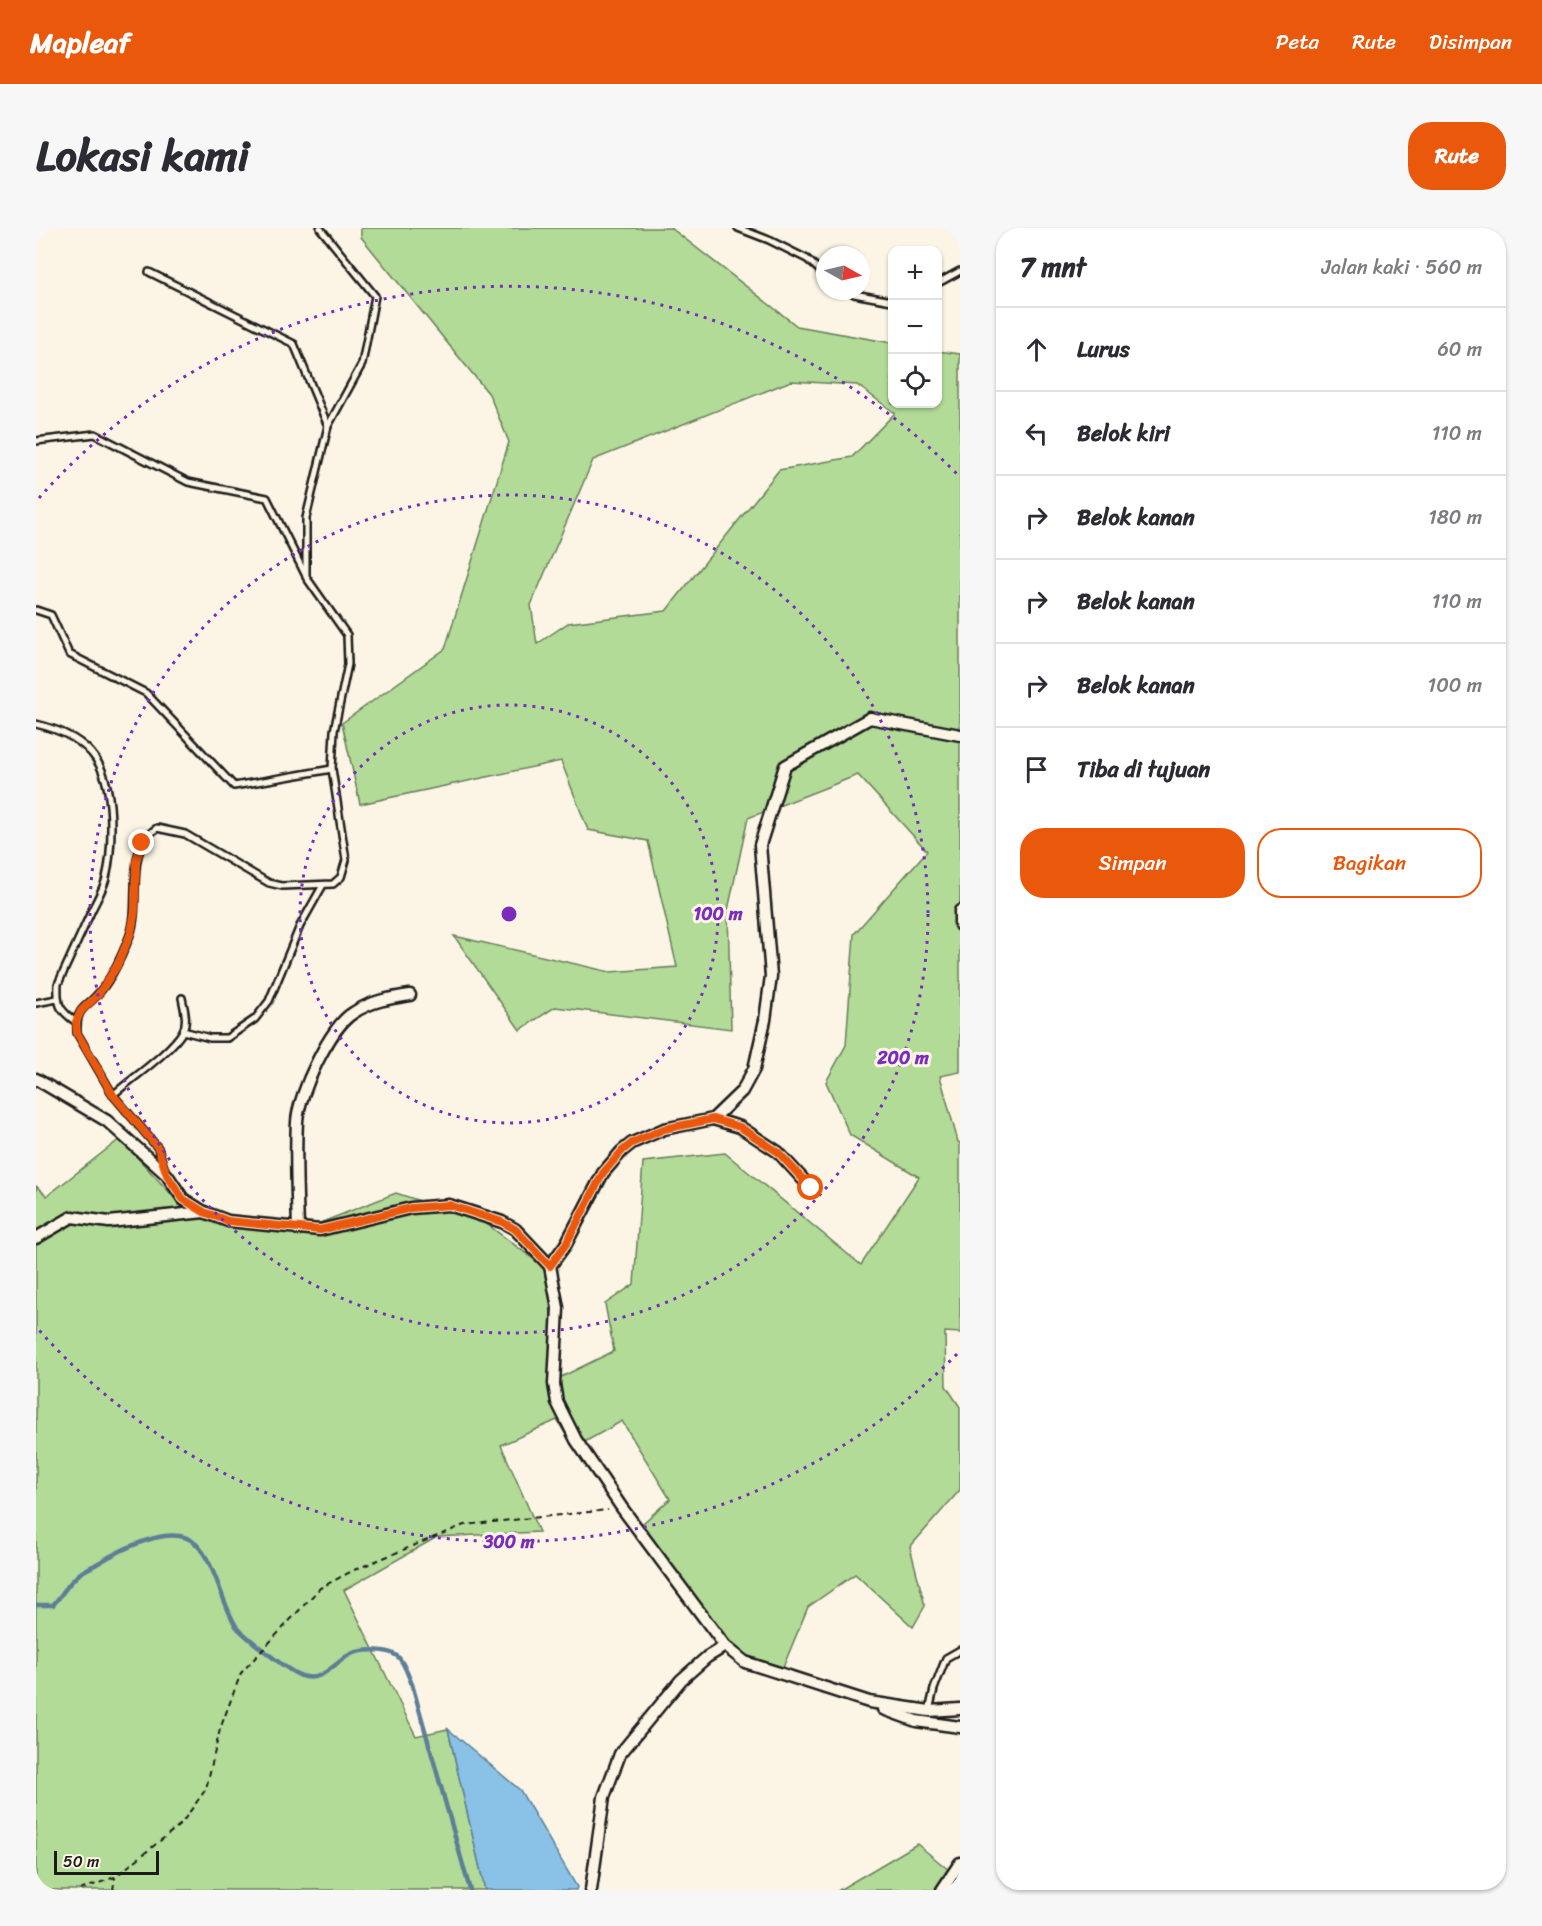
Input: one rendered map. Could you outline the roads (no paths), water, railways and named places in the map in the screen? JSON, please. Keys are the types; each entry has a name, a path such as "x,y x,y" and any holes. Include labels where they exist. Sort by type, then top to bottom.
{"street":[{"path":"713,1119 742,1091 754,1069 765,1020 771,976 760,844 785,766 870,718 960,735"},
{"path":"960,910 960,926"},
{"path":"298,1229 297,1120 305,1088 314,1069 336,1030 351,1014 379,1000 410,995"},
{"path":"36,1079 107,1121 167,1175 183,1199 204,1212 228,1221 320,1230 411,1208 449,1205 502,1222 515,1229 550,1266 558,1308 554,1384 557,1402 576,1440 622,1508 725,1646 745,1662 869,1702 916,1721 960,1727"},
{"path":"550,1266 566,1244 603,1173 632,1143 664,1129 713,1119 740,1127 778,1152 811,1188"},
{"path":"36,1238 72,1217 109,1221 204,1212"},
{"path":"591,1890 604,1797 620,1754 681,1680 707,1657 725,1646"},
{"path":"869,1702 929,1711 960,1709"},
{"path":"942,1890 960,1863"}],"lane":[{"path":"306,577 306,518 328,426 362,364 375,296 320,228"},
{"path":"738,228 769,240 807,259 816,267"},
{"path":"942,281 960,271"},
{"path":"149,272 294,344 328,426"},
{"path":"870,297 888,300"},
{"path":"36,441 95,434 188,482 267,498 306,577 347,635 348,663 334,731 332,769 346,860 341,877 333,884 323,885 282,886 269,883 185,834 157,828 149,832 142,843 136,861 135,911 131,933 117,966 98,995 81,1011 76,1022 77,1033 113,1095 158,1148 167,1175"},
{"path":"36,610 51,615 69,654 146,693 234,786 332,769"},
{"path":"36,724 55,729 79,741 97,757 107,781 111,809 111,845 106,879 58,984 57,999 63,1013 76,1022"},
{"path":"183,1031 210,1038 227,1038 255,1019 269,1001 300,926 323,885"},
{"path":"113,1095 162,1054 183,1031 186,1020 182,998"},
{"path":"36,1004 57,999"},
{"path":"929,1711 934,1689 946,1658 960,1650"}],"water":[{"path":"448,1729 520,1790 577,1887 576,1890 485,1890"}],"waterway":[{"path":"36,1605 53,1605 80,1573 117,1553 146,1541 174,1536 186,1538 203,1552 236,1626 265,1652 297,1674 312,1678 319,1676 349,1655 360,1652 373,1650 397,1656 404,1665 412,1684 470,1890"}]}
